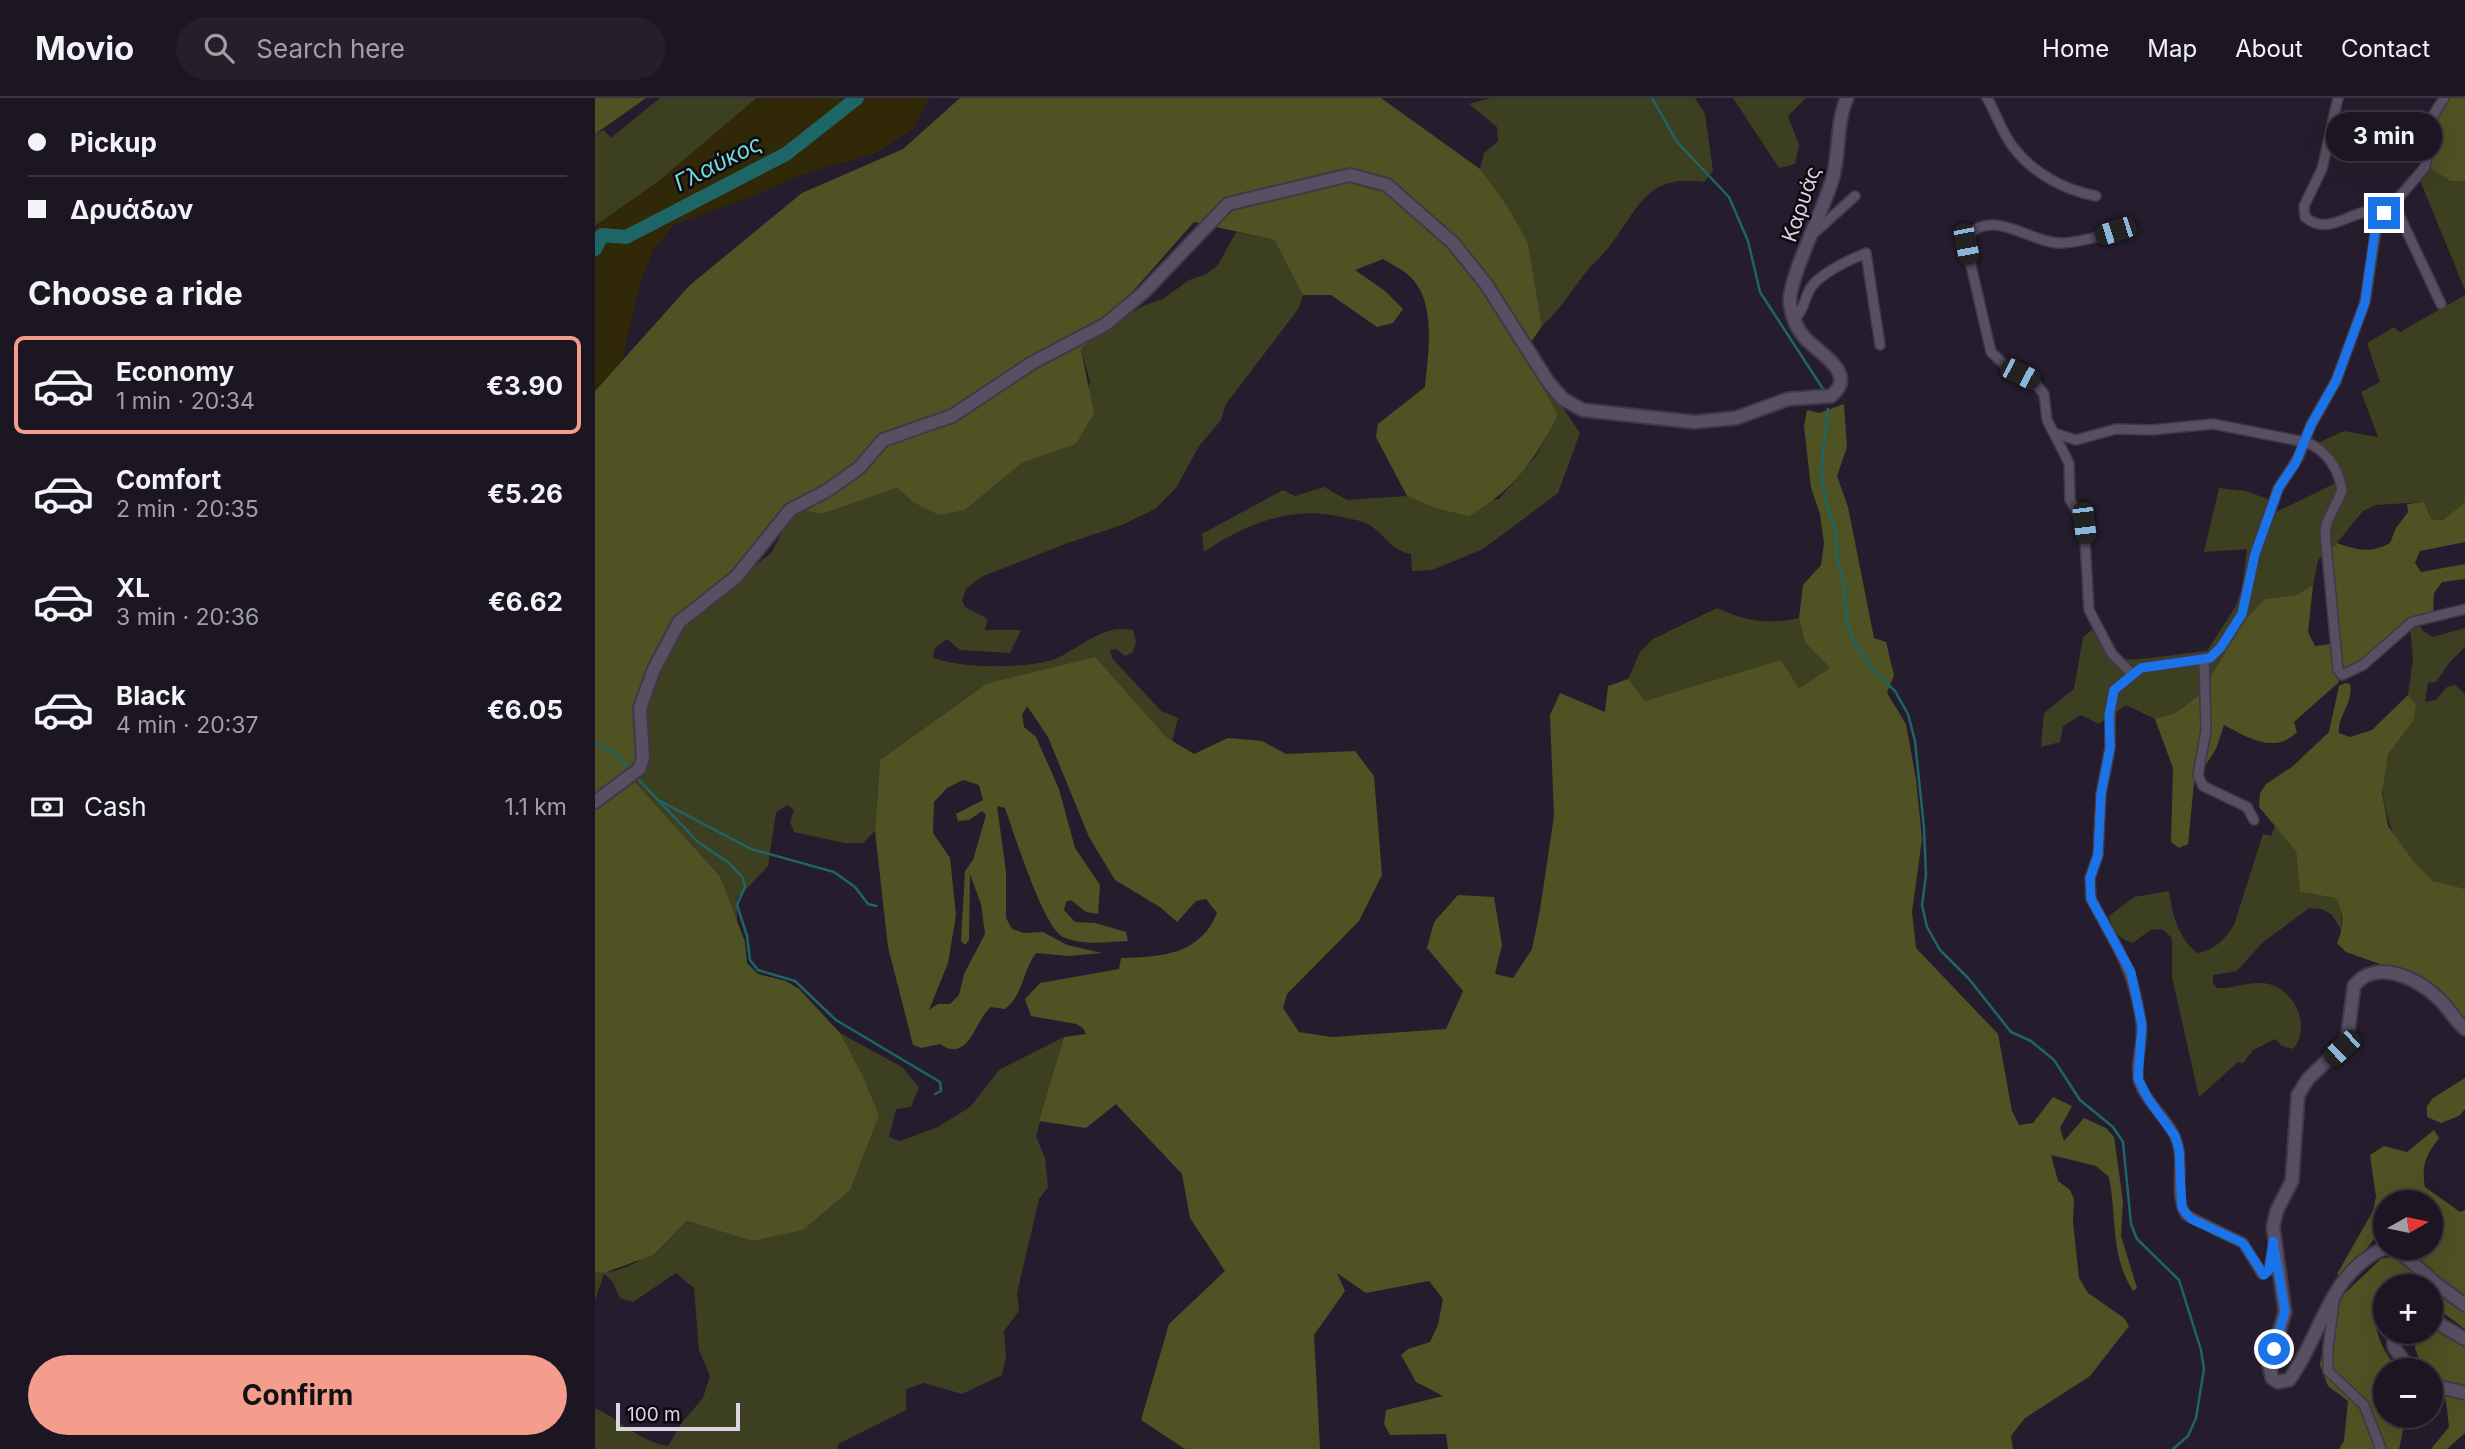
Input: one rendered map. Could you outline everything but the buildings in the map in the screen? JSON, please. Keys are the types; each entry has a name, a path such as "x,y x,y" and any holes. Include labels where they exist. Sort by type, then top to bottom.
{"street":[{"name":"Καρυάς","path":"1794,320 1791,287 1833,176 1840,121 1847,98"},
{"path":"1987,98 2013,147 2054,183 2073,192 2096,196"},
{"path":"2338,98 2322,169 2304,206 2305,218 2326,226 2373,210 2384,213"},
{"path":"2444,98 2434,114 2425,167 2384,213 2375,230 2365,302 2336,381 2274,500 2255,554 2242,614 2221,647 2210,658 2151,664 2131,673 2113,695 2110,748 2101,794 2098,855 2090,878 2091,899 2131,972 2142,1025 2138,1079 2149,1100 2175,1136 2179,1149 2182,1208 2191,1219 2243,1243 2264,1275 2269,1270 2274,1219 2292,1181 2298,1095 2308,1079 2347,1041 2351,1025 2351,992 2359,979 2376,971 2409,979 2431,992 2465,1029"},
{"path":"595,803 639,769 643,758 640,708 654,669 679,622 736,577 790,510 828,490 859,468 883,440 952,416 1032,363 1106,324 1144,292 1228,204 1350,176 1387,184 1453,243 1486,284 1549,383 1563,399 1583,410 1694,422 1736,418 1788,399 1830,397 1840,382 1836,366 1807,340 1794,320 1804,311 1812,286 1849,260 1866,253 1880,345"},
{"path":"1812,235 1854,197"},
{"path":"2394,204 2441,304"},
{"path":"2131,230 2064,243 2043,242 2022,232 1996,225 1974,228 1967,236 1991,352 2007,367 2041,386 2047,420 2069,463 2070,500 2084,523 2089,610 2112,654 2131,673"},
{"path":"2054,433 2076,440 2116,429 2151,430 2213,424 2305,442 2325,455 2342,486 2342,494 2327,522 2325,533 2340,674 2346,676 2364,665 2412,622 2465,609"},
{"path":"2204,660 2206,730 2198,775 2203,786 2247,807 2254,820"},
{"path":"2273,1241 2285,1311 2269,1369 2278,1382 2289,1380 2297,1369 2335,1290 2373,1255"},
{"path":"2409,1260 2465,1305"},
{"path":"2335,1290 2328,1371 2364,1405 2381,1449"},
{"path":"2443,1326 2465,1339"},
{"path":"2443,1388 2465,1393"}],"green space":[{"path":"595,98 646,98 595,134"},
{"path":"660,98 757,98 659,181 595,226 595,134 604,130 611,138"},
{"path":"960,98 1381,98 1480,169 1507,206 1528,243 1542,326 1524,352 1558,415 1522,473 1499,495 1469,516 1435,508 1407,496 1376,437 1378,424 1425,387 1429,327 1423,297 1417,285 1404,272 1383,259 1355,270 1385,291 1403,309 1393,323 1377,327 1331,295 1303,295 1274,240 1194,222 1081,350 1094,413 1076,444 1022,463 965,510 939,515 913,502 897,488 822,514 785,507 733,573 677,617 636,708 635,782 720,876 745,942 747,963 758,974 786,981 799,989 840,1033 862,1074 879,1115 850,1190 803,1230 752,1241 687,1221 653,1255 604,1273 595,1272 595,391 690,285 802,193 903,149"},
{"path":"1490,98 1695,98 1705,114 1713,171 1704,182 1670,183 1647,195 1609,247 1542,326 1528,243 1480,169 1484,153 1498,141 1497,127 1469,104"},
{"path":"1733,98 1806,98 1788,116 1799,145 1795,164 1779,168"},
{"path":"2445,98 2465,98 2465,181 2450,181 2427,166 2434,122"},
{"path":"2427,166 2450,181 2465,181 2465,290 2419,178"},
{"path":"1236,232 1274,240 1303,295 1299,308 1226,404 1221,420 1199,446 1176,488 1155,509 1122,525 981,577 966,589 962,600 965,607 988,619 985,630 1021,630 1010,653 960,650 947,639 935,648 933,657 975,666 1029,665 1055,659 1102,633 1133,630 1136,641 1133,652 1125,656 1116,649 1110,650 1112,658 1161,711 1178,718 1172,741 986,684 880,760 875,831 863,843 845,843 794,832 790,822 794,810 788,805 776,812 768,866 737,899 737,926 720,876 635,782 645,766 644,718 648,703 679,630 692,616 772,552 788,521 799,510 822,514 897,488 913,502 965,510 1022,463 1076,444 1090,381 1081,350 1097,332 1145,305 1163,299 1189,280 1207,274 1218,265"},
{"path":"2465,295 2465,502 2443,520 2431,519 2424,502 2376,505 2363,511 2337,543 2318,560 2313,585 2296,595 2265,599 2222,657 2198,696 2175,713 2155,719 2126,705 2099,724 2081,715 2063,726 2060,742 2041,747 2044,713 2074,689 2083,637 2094,628 2129,660 2207,651 2236,606 2242,588 2247,549 2204,552 2219,488 2246,491 2270,500 2272,514 2342,480 2320,442 2344,431 2378,437 2361,392 2380,382 2367,343 2394,327 2400,332"},
{"path":"1544,390 1561,405 1580,433 1558,493 1483,549 1432,570 1412,571 1411,554 1397,549 1368,524 1342,517 1305,513 1252,525 1204,552 1202,534 1283,490 1295,496 1324,487 1347,500 1407,496 1435,508 1499,499 1536,456 1558,415"},
{"path":"1844,404 1847,447 1837,476 1848,507 1874,638 1886,642 1894,675 1887,693 1906,724 1916,779 1922,839 1912,912 1916,948 1998,1034 2012,1111 2019,1125 2033,1123 2053,1097 2072,1106 2060,1128 2064,1141 2084,1118 2106,1128 2114,1137 2123,1201 2121,1236 2137,1288 2133,1291 2117,1250 2109,1177 2096,1166 2051,1155 2058,1181 2070,1190 2074,1199 2073,1222 2079,1278 2088,1293 2124,1318 2129,1326 2090,1376 2025,1418 2011,1436 2013,1449 1448,1449 1446,1434 1390,1435 1384,1424 1386,1410 1443,1396 1416,1382 1401,1355 1408,1349 1430,1342 1438,1325 1443,1299 1429,1281 1366,1293 1337,1273 1345,1291 1314,1335 1320,1449 1185,1449 1141,1420 1169,1324 1225,1271 1190,1218 1182,1174 1116,1104 1086,1128 1039,1121 1064,1037 1086,1034 1083,1028 1076,1024 1031,1016 1025,999 1040,983 1119,969 1121,958 1178,951 1200,938 1217,913 1206,899 1196,901 1177,922 1160,907 1115,880 1089,837 1048,737 1027,706 1022,715 1024,727 1036,737 1059,789 1075,848 1100,885 1098,914 1086,912 1071,900 1066,902 1064,910 1075,922 1095,923 1126,932 1128,941 1079,942 1063,937 1055,930 1038,898 1005,808 997,806 1006,872 1006,918 1012,929 1024,933 1043,932 1067,945 1102,953 1068,956 1036,953 1011,1003 1005,1009 991,1007 964,1045 958,1049 950,1049 940,1044 921,1048 913,1045 888,947 875,831 880,760 986,684 1095,657 1166,737 1194,754 1228,738 1262,741 1286,754 1355,751 1374,776 1382,875 1359,921 1287,994 1283,1008 1299,1032 1332,1037 1446,1029 1463,991 1427,948 1434,922 1458,895 1494,897 1502,945 1495,974 1513,978 1532,949 1554,816 1550,715 1560,693 1605,712 1608,686 1628,679 1645,701 1781,660 1799,688 1830,668 1805,643 1799,618 1803,585 1821,565 1824,543 1820,514 1811,488 1804,426 1807,410 1819,413","holes":["963,780 979,785 983,800 956,814 958,821 969,820 982,811 986,815 973,860 965,871 961,941 965,945 969,940 970,874 981,904 985,934 964,974 959,995 950,1004 938,1004 929,1010 948,963 956,915 950,858 933,833 934,802 947,788"]},
{"path":"2424,502 2431,519 2443,520 2465,502 2465,542 2420,551 2415,563 2421,572 2465,564 2465,579 2442,582 2434,593 2433,613 2346,671 2341,666 2327,552 2337,543 2364,550 2376,549 2390,543 2396,528 2408,512 2407,504"},
{"path":"2313,585 2308,632 2315,646 2330,644 2339,682 2294,722 2297,732 2288,739 2261,742 2224,725 2216,749 2194,783 2188,844 2179,848 2171,842 2173,768 2155,719 2175,713 2198,696 2246,619 2265,599 2296,595"},
{"path":"1717,608 1757,621 1799,618 1805,643 1830,668 1799,688 1781,660 1645,702 1628,679 1640,652 1653,639"},
{"path":"2418,622 2423,631 2433,637 2465,628 2465,647 2449,663 2436,682 2428,683 2425,702 2436,700 2447,687 2455,685 2465,694 2465,889 2438,883 2420,871 2398,842 2385,805 2384,768 2389,752 2415,705 2408,695 2413,659 2410,627"},
{"path":"2350,684 2351,691 2340,721 2339,733 2350,737 2372,730 2408,695 2416,705 2413,721 2388,754 2382,793 2388,826 2414,862 2433,881 2465,889 2465,1020 2439,989 2422,979 2346,952 2337,943 2342,920 2338,903 2335,898 2300,892 2296,851 2259,807 2260,793 2266,784 2292,767 2329,732 2339,686"},
{"path":"2276,823 2296,851 2300,892 2335,898 2341,907 2342,931 2332,915 2322,909 2309,908 2262,943 2237,971 2213,975 2213,983 2217,988 2262,983 2283,991 2297,1008 2301,1029 2293,1049 2282,1046 2275,1039 2253,1050 2243,1063 2238,1062 2199,1097 2172,977 2172,938 2162,929 2150,930 2133,943 2116,933 2109,916 2134,897 2169,891 2177,925 2185,941 2197,953 2214,947 2234,925 2263,834 2271,836"},
{"path":"840,1033 902,1067 919,1087 911,1107 896,1109 889,1137 900,1141 938,1127 970,1107 999,1070 1064,1037 1036,1136 1045,1158 1048,1187 1039,1199 1017,1293 1019,1311 1004,1331 1006,1358 1002,1375 962,1394 924,1383 906,1389 906,1410 838,1444 838,1449 595,1449 595,1408 648,1440 668,1446 681,1424 703,1398 710,1376 699,1350 694,1288 676,1273 633,1302 620,1298 612,1281 604,1274 595,1300 595,1272 608,1272 633,1264 657,1248 687,1221 752,1241 879,1115 862,1074"},
{"path":"2465,1078 2465,1109 2459,1116 2441,1123 2427,1117 2427,1106 2433,1098"},
{"path":"2434,1130 2439,1138 2426,1161 2424,1172 2425,1187 2429,1190 2375,1190 2370,1155 2384,1146 2407,1152"},
{"path":"2443,1200 2460,1212 2465,1210 2465,1329 2443,1313 2443,1274 2373,1274 2373,1344 2382,1344 2390,1358 2373,1358 2373,1428 2403,1428 2399,1449 2339,1449 2344,1441 2348,1401 2328,1386 2320,1365 2326,1329 2344,1294 2380,1260 2443,1260"},
{"path":"2373,1211 2373,1239 2340,1277 2337,1274"},
{"path":"2443,1334 2465,1345 2465,1433 2447,1449 2431,1449 2449,1427 2443,1393 2443,1358 2419,1358 2415,1344 2443,1344"}],"sand":[{"path":"757,98 929,98 914,128 876,153 801,175 674,225 654,249 639,286 623,359 595,391 595,226 659,181"}],"waterway":[{"name":"Γλαύκος","path":"595,249 602,235 626,237 786,154 857,98"},
{"path":"1652,98 1677,142 1729,197 1748,241 1760,292 1825,392"},
{"path":"1828,409 1821,471 1825,500 1836,529 1837,556 1844,585 1847,623 1852,639 1872,669 1895,691 1908,714 1915,741 1924,828 1926,875 1922,905 1927,927 1940,950 1969,979 2011,1032 2031,1041 2054,1060 2080,1100 2113,1127 2123,1142 2131,1224 2137,1239 2179,1280 2201,1350 2204,1369 2196,1418 2188,1436 2173,1449"},
{"path":"595,743 616,754 629,769"},
{"path":"639,780 698,842 729,863 743,878 745,887 737,905 747,936 750,960 758,970 795,981 836,1020 940,1082 941,1091 935,1094"},
{"path":"660,801 751,849 834,872 855,887 868,904 876,906"}],"route":[{"path":"2274,1349 2283,1324 2285,1302 2273,1241 2269,1270 2264,1275 2243,1243 2218,1229 2191,1219 2182,1208 2179,1197 2179,1149 2175,1136 2149,1100 2138,1079 2142,1025 2131,972 2091,899 2090,878 2098,855 2101,794 2110,748 2109,715 2114,690 2131,673 2151,664 2210,658 2216,654 2242,614 2255,554 2279,487 2295,464 2311,425 2336,381 2365,302 2375,230 2384,213"}]}
